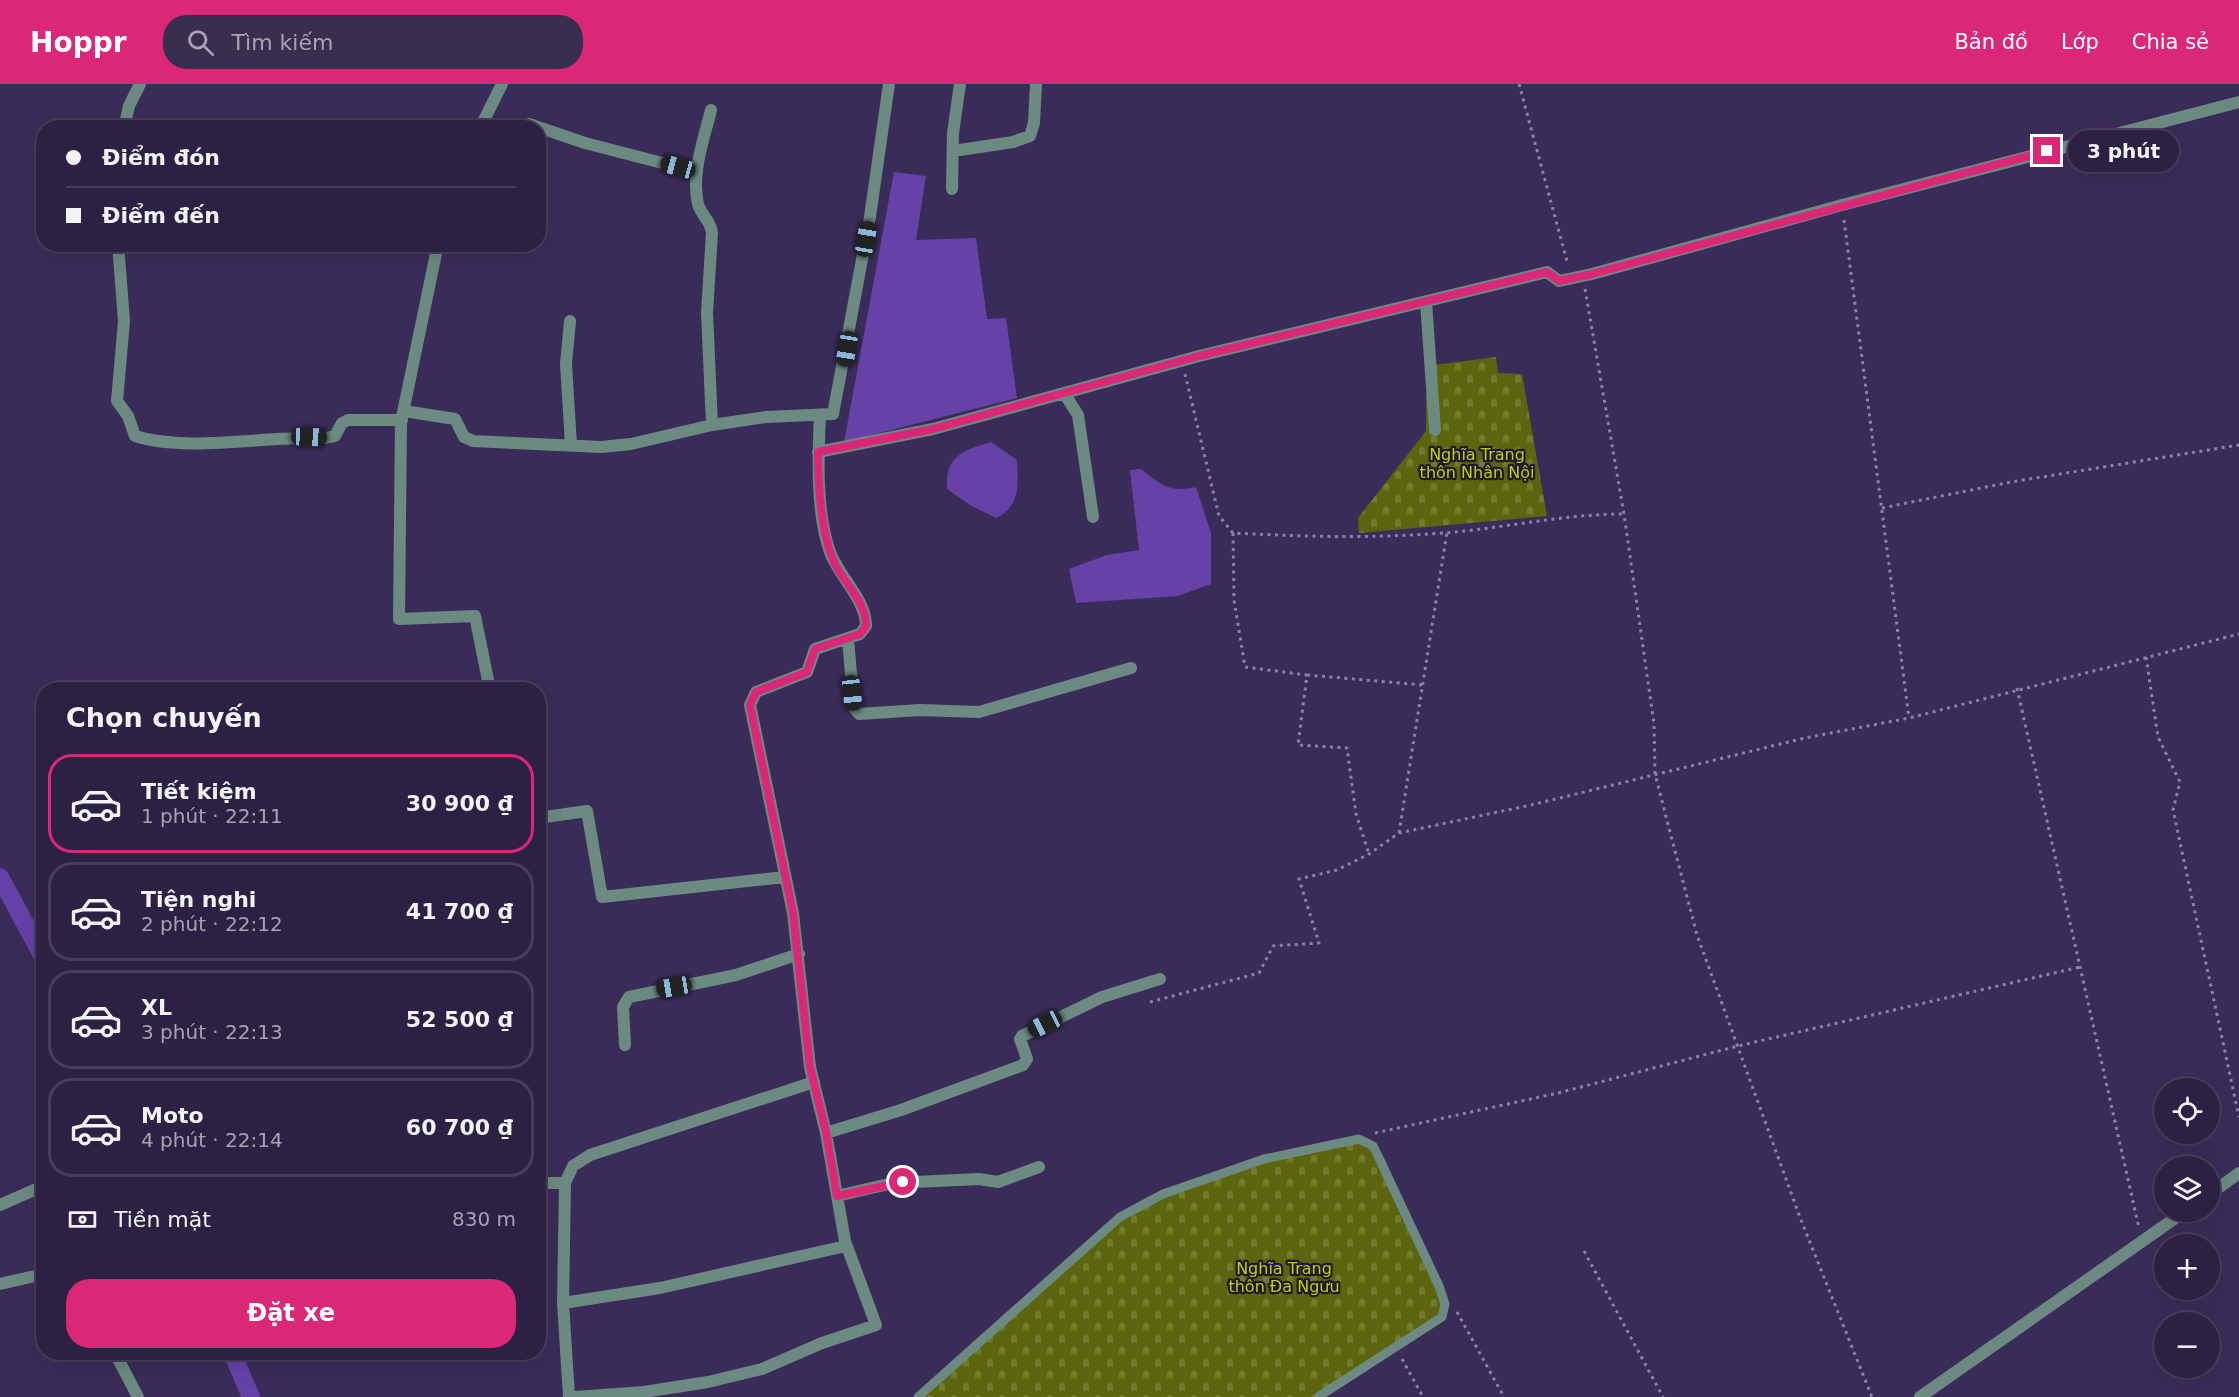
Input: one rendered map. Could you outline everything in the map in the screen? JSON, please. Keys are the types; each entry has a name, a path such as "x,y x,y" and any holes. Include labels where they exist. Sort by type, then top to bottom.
{"street":[{"path":"126,120 129,106 140,84"},
{"path":"484,120 502,84"},
{"path":"119,252 124,321 117,400 128,416 135,436 160,441 218,442 326,438 335,435 342,423 348,420 403,416 455,419 464,437 473,441 571,445 631,444 712,425 783,416 832,415 837,406 870,217 889,84"},
{"path":"952,189 953,151 960,84"},
{"path":"953,151 1012,142 1030,136 1034,123 1036,84"},
{"path":"818,452 933,429 1182,361 1547,272 1559,281 1577,277 1842,205 2239,102"},
{"path":"711,110 697,172 698,204 710,223 712,233 707,313 712,425"},
{"path":"546,130 585,143 697,172"},
{"path":"436,252 403,416 399,619 475,616 488,682"},
{"path":"1426,302 1435,430"},
{"path":"570,321 566,363 571,445"},
{"path":"1064,393 1078,415 1093,517"},
{"path":"575,1397 644,1392 708,1383 762,1369 822,1343 876,1325 846,1246 826,1132 814,1082 799,954 776,822 751,713 751,700 760,690 807,672 815,649 848,639 862,632 866,621 857,597 842,576 830,550 825,529 818,452 820,415"},
{"path":"848,639 854,708 859,714 921,710 979,712 1131,668"},
{"path":"546,817 587,811 602,897 785,877"},
{"path":"625,1045 623,1007 629,997 736,975 799,954"},
{"path":"826,1132 901,1110 1023,1065 1027,1059 1020,1040 1022,1036 1094,1000 1160,979"},
{"path":"569,1397 563,1303 565,1183 573,1166 590,1155 814,1082"},
{"path":"837,1196 893,1183 979,1179 998,1182 1039,1167"},
{"path":"2220,1187 2239,1173"},
{"path":"546,1183 565,1183"},
{"path":"0,1205 34,1190"},
{"path":"1920,1397 2170,1222"},
{"path":"563,1303 660,1288 846,1246"},
{"path":"0,1284 36,1276"},
{"path":"119,1360 138,1397"}],"lane":[{"path":"918,1397 1120,1217 1163,1194 1264,1159 1351,1140 1366,1141 1373,1146 1380,1158 1439,1286 1445,1304 1442,1317 1318,1397"}],"path":[{"path":"1519,84 1577,277 1624,514 1654,724 1655,774 1697,934 1801,1220 1872,1397"},
{"path":"1842,205 1908,718"},
{"path":"1182,361 1219,516 1233,533 1234,600 1245,667 1423,685"},
{"path":"1882,508 2011,482 2239,446"},
{"path":"1233,533 1378,538 1592,514 1624,514"},
{"path":"1399,833 1447,532"},
{"path":"1150,1002 1259,973 1273,946 1318,943 1299,879 1338,870 1369,854 1399,833 1804,738 1908,718 2017,688 2239,634"},
{"path":"2146,657 2158,737 2180,782 2173,810 2239,1117"},
{"path":"1307,675 1298,745 1347,748 1356,814 1369,854"},
{"path":"2017,688 2142,1241"},
{"path":"1366,1141 1369,1134 1558,1093 1738,1046 2080,967"},
{"path":"1584,1251 1663,1397"},
{"path":"1455,1309 1504,1397"},
{"path":"1395,1346 1423,1397"}],"green space":[{"name":"Nghĩa Trang thôn Nhân Nội","path":"1496,357 1498,373 1522,374 1547,516 1359,533 1358,518 1426,431 1426,366"},
{"name":"Nghĩa Trang thôn Đa Ngưu","path":"1351,1140 1373,1146 1445,1310 1318,1397 918,1397 1120,1217 1163,1194 1264,1159"}],"shaded area":[{"path":"894,172 926,176 916,240 976,238 987,319 1006,318 1017,398 844,442"},
{"path":"991,442 1017,460 1017,486 1014,501 1004,513 996,518 970,505 947,489 949,469 958,456 972,448"},
{"path":"1141,469 1172,488 1196,487 1211,533 1211,584 1178,596 1076,603 1069,569 1107,555 1139,550 1130,470"}],"waterway":[{"path":"0,877 36,944"},
{"path":"235,1360 251,1397"}],"route":[{"path":"903,1182 837,1196 826,1132 810,1067 793,913 750,705 756,692 804,675 811,665 815,649 860,634 866,626 857,597 842,576 830,550 825,529 818,452 933,429 1199,356 1547,272 1559,281 1592,274 2047,151"}]}
